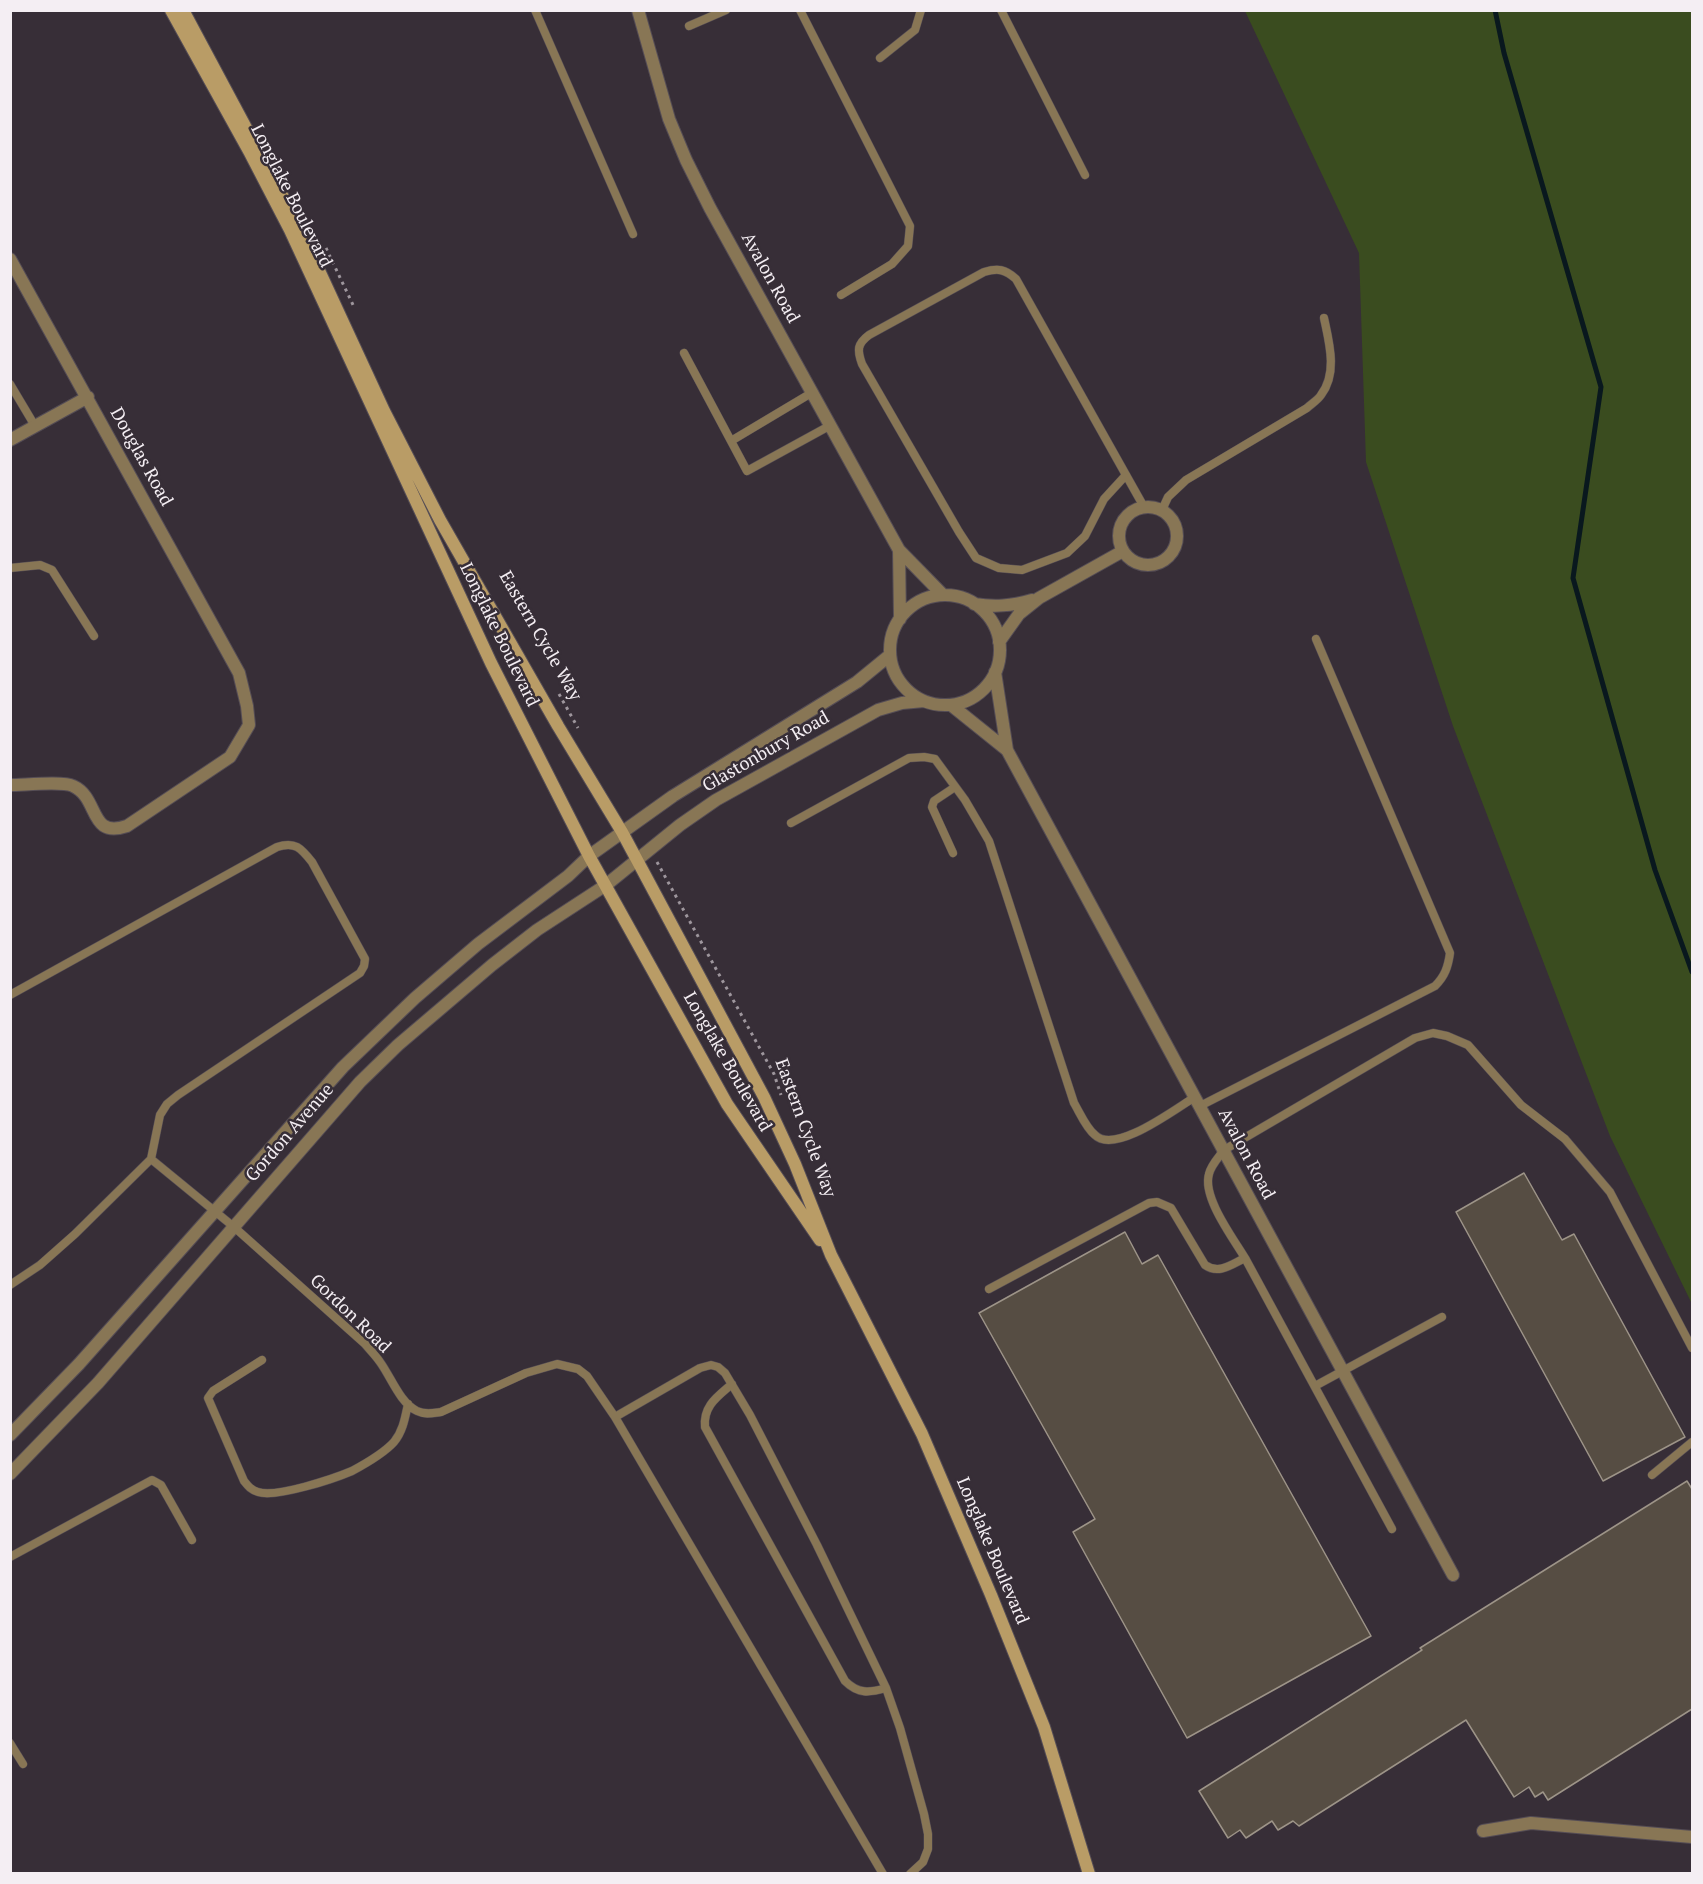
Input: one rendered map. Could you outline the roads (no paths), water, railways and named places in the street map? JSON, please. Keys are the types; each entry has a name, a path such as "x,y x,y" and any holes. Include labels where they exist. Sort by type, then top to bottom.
{"main road":[{"name":"Longlake Boulevard","path":"171,10 290,230 491,663 589,856 727,1104 831,1255"},
{"name":"Longlake Boulevard","path":"183,10 298,225 384,411 440,520 637,858 764,1097 795,1164 831,1255 922,1434 991,1595 1044,1727 1089,1874"}],"street":[{"name":"Avalon Road","path":"638,10 669,119 686,160 710,208 899,550"},
{"name":"Douglas Road","path":"10,259 239,673 249,726 230,757 127,826 116,830 106,828 99,822 87,798 73,786 10,785"},
{"path":"10,440 88,397"},
{"path":"1144,507 1162,510 1170,516 1175,523 1177,533 1177,542 1166,559 1148,565 1130,558 1120,542 1122,524 1135,510 1144,507"},
{"path":"899,550 943,596"},
{"path":"899,550 900,619"},
{"path":"999,642 1019,614 1039,598 1124,550"},
{"path":"943,596 959,597 974,604 986,614 995,628 999,642 999,657 995,672 987,685 964,702 951,705 937,705 910,694 900,683 893,669 890,655 892,636 900,619 911,607 926,598 943,596"},
{"path":"974,604 996,607 1014,606 1039,598"},
{"name":"Glastonbury Road","path":"622,832 729,760 857,682 890,655"},
{"name":"Avalon Road","path":"995,672 1007,750 1453,1575"},
{"name":"Glastonbury Road","path":"637,858 716,800 878,710 902,703 924,701"},
{"name":"Avalon Road","path":"951,705 1007,750"},
{"name":"Gordon Avenue","path":"10,1436 80,1364 344,1067 415,998 478,944 622,832"},
{"name":"Gordon Avenue","path":"10,1474 98,1383 360,1082 398,1045 510,951 537,930 606,885 637,858"},
{"path":"1483,1831 1531,1823 1692,1837"}],"lane":[{"path":"535,10 633,234"},
{"path":"689,26 726,10"},
{"path":"800,10 910,226 908,246 892,264 841,295"},
{"path":"880,58 915,30 921,10"},
{"path":"1001,10 1085,175"},
{"path":"1126,475 1104,500 1085,536 1067,554 1022,570 999,568 976,558 862,364 858,351 861,341 869,334 984,272 997,268 1007,271 1016,279 1144,507"},
{"path":"1162,510 1168,497 1186,480 1307,408 1322,394 1330,372 1331,349 1324,318"},
{"path":"684,352 747,471 831,425"},
{"path":"10,384 35,426"},
{"path":"731,441 813,392"},
{"path":"10,568 40,565 52,570 94,636"},
{"path":"791,823 909,758 936,759 989,842 1074,1103 1095,1136 1110,1141 1127,1136 1435,986 1442,979 1448,967 1450,953 1317,639"},
{"path":"953,853 932,807 934,801 955,787"},
{"path":"10,995 286,844 294,845 312,862 365,959 360,973 167,1104 160,1115 151,1159 75,1234 40,1265 10,1285"},
{"path":"1392,1529 1209,1195 1207,1182 1209,1171 1224,1150 1415,1038 1433,1033 1447,1036 1468,1045 1521,1106 1565,1139 1610,1192 1692,1348"},
{"name":"Gordon Road","path":"151,1159 234,1227 365,1344 380,1361 408,1404"},
{"path":"989,1289 1149,1203 1157,1202 1171,1208 1205,1265 1211,1269 1221,1269 1245,1258"},
{"path":"1315,1386 1442,1317"},
{"path":"262,1360 213,1391 208,1398 244,1481 251,1490 260,1493 276,1493 313,1484 352,1470 388,1448 395,1441 404,1424 408,1404 417,1411 428,1414 441,1412 526,1374 556,1364 578,1369 587,1377 615,1417 883,1874"},
{"path":"615,1417 700,1368 711,1365 725,1373 787,1487 886,1688 903,1739 928,1834 928,1849 923,1862 910,1874"},
{"path":"732,1384 707,1408 704,1417 705,1427 844,1681 852,1689 862,1693 886,1688"},
{"path":"1652,1475 1692,1443"},
{"path":"10,1557 152,1480 161,1485 192,1540"},
{"path":"10,1743 23,1764"}],"waterway":[{"path":"1495,10 1504,53 1601,387 1573,578 1655,870 1692,972"}]}
